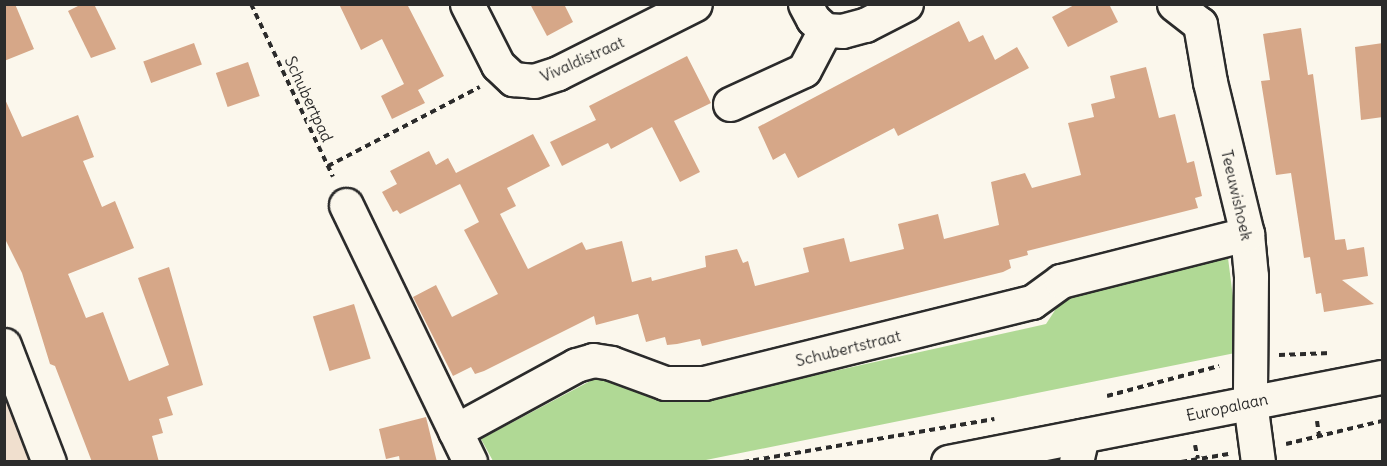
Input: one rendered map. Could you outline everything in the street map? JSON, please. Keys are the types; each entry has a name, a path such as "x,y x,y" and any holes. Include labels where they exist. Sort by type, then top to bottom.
{"street":[{"path":"467,4 498,65 507,73"},
{"name":"Vivaldistraat","path":"507,73 513,79 534,81 558,73 695,4"},
{"path":"805,4 813,19 825,30 842,31 865,25 906,4"},
{"name":"Teeuwishoek","path":"1174,4 1209,14 1210,82 1247,234 1251,276 1250,402 1258,462"},
{"path":"730,104 804,70 825,30"},
{"path":"346,205 470,462"},
{"name":"Schubertstraat","path":"455,431 576,365 593,360 610,363 665,383 704,383 1032,302 1061,281 1247,234"},
{"path":"4,345 49,462"},
{"name":"Europalaan","path":"948,462 1079,449 1250,402 1380,379"}],"path":[{"name":"Schubertpad","path":"251,4 346,205"},
{"path":"328,166 507,73"},
{"path":"1104,397 1186,375"},
{"path":"743,462 1001,417"},
{"path":"1319,435 1383,421"},
{"path":"1181,462 1198,459"}],"shaded area":[{"path":"5,343 51,461 5,461"}],"green space":[{"path":"1228,258 1240,352 701,461 493,461 481,439 594,379 708,399 1046,324 1067,292"}],"building":[{"path":"4,4 15,4 34,49 4,61"},
{"path":"82,4 94,4 116,49 91,58 68,11"},
{"path":"339,4 407,4 444,76 418,90 425,103 392,119 381,96 404,84 382,39 361,50"},
{"path":"530,4 564,4 573,22 547,36"},
{"path":"1076,4 1109,4 1118,22 1068,47 1052,17"},
{"path":"959,21 969,42 983,35 995,60 1017,47 1029,68 898,136 894,128 798,178 785,153 773,160 758,127"},
{"path":"1301,28 1308,75 1313,74 1335,240 1345,239 1347,250 1364,247 1368,276 1342,280 1374,304 1324,312 1321,293 1316,294 1310,257 1304,258 1291,173 1276,175 1261,81 1270,80 1263,34"},
{"path":"194,43 202,65 151,83 143,61"},
{"path":"1383,43 1383,117 1361,120 1355,47"},
{"path":"687,56 711,103 674,121 700,172 680,182 652,127 611,149 608,143 562,166 550,142 596,120 589,106"},
{"path":"248,62 260,96 228,107 216,73"},
{"path":"1146,67 1159,118 1175,114 1187,163 1194,161 1202,196 1195,198 1198,208 1027,251 1028,255 1009,260 1011,268 1003,272 702,346 700,339 667,345 665,337 646,342 638,314 596,325 594,316 484,371 475,374 471,367 453,376 413,297 436,285 452,317 498,294 464,230 479,222 460,184 400,214 397,210 393,212 382,192 397,184 390,171 429,151 436,165 448,158 456,173 533,134 550,166 507,188 516,206 500,214 528,269 582,242 586,250 622,241 632,282 651,277 652,281 706,267 705,256 737,249 743,263 748,261 755,286 809,272 803,248 844,238 850,262 904,249 898,224 938,214 944,239 999,225 991,182 1025,173 1032,188 1081,175 1068,123 1094,117 1091,104 1115,98 1110,76"},
{"path":"4,97 22,137 78,115 94,157 83,161 102,207 115,201 134,248 68,274 86,318 103,312 129,381 169,365 138,278 169,267 203,385 167,397 173,415 159,419 163,433 152,436 159,462 92,462 55,366 50,364 22,273 4,237"},
{"path":"354,304 371,359 330,371 313,317"},
{"path":"426,417 437,462 400,462 399,456 386,459 379,429"}]}
